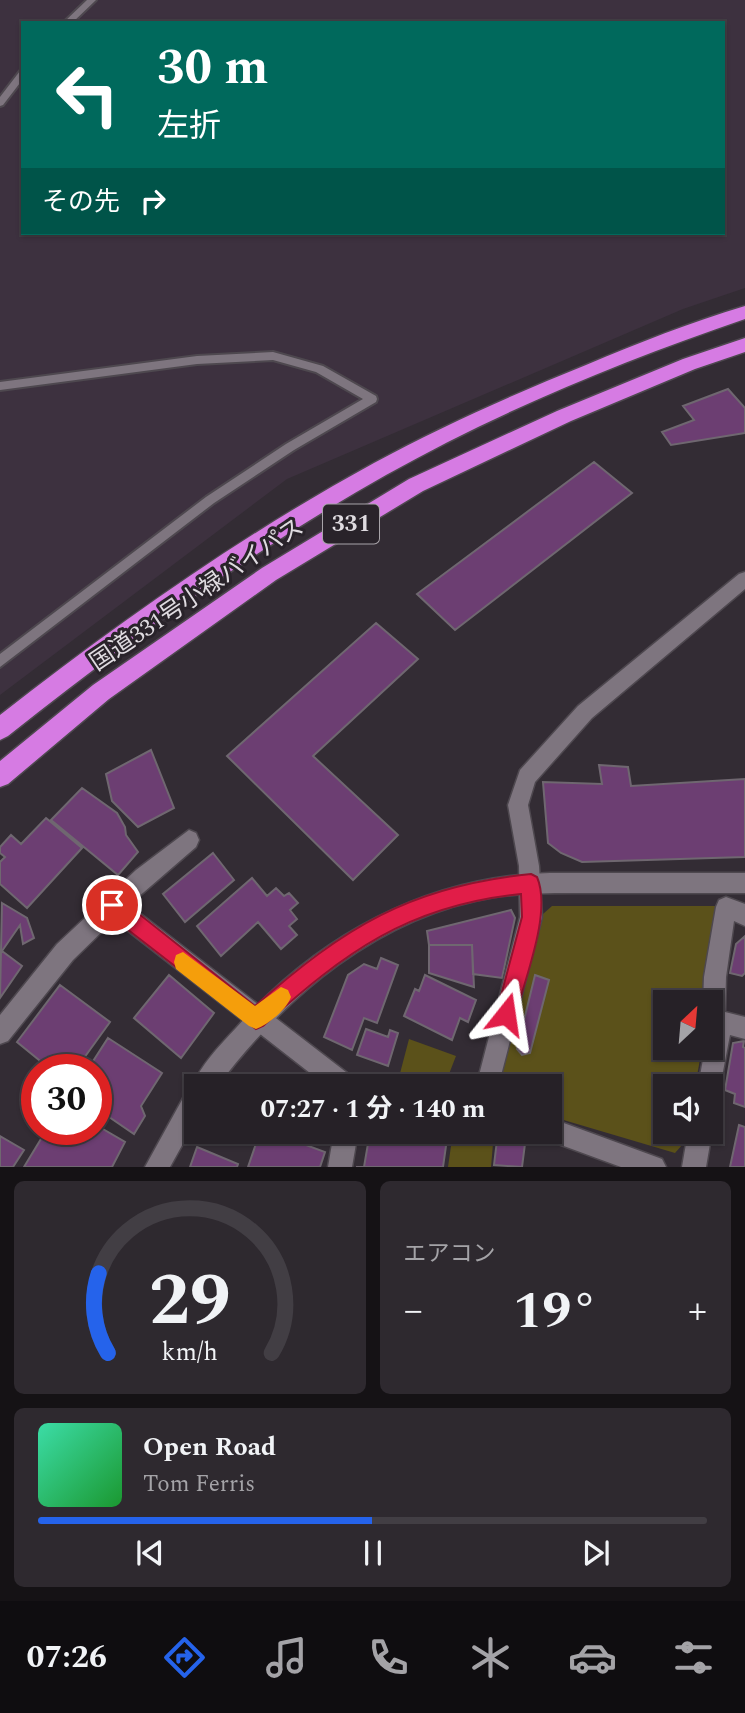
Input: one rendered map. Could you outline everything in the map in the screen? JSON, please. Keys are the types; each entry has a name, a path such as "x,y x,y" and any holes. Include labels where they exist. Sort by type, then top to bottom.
{"highway":[{"name":"国道331号小禄バイパス","path":"0,729 79,666 250,547 397,460 541,390 661,341 745,312"},
{"name":"国道331号小禄バイパス","path":"0,776 101,692 236,597 416,485 564,416 689,364 745,345"}],"street":[{"path":"490,1074 531,917 531,884 518,805 527,777 585,712 745,579"},
{"path":"0,1033 65,952 112,905 188,840"},
{"path":"213,1074 256,1019 302,978 347,944 395,918 445,898 486,888 531,884 745,883"},
{"path":"112,905 330,1074"},
{"path":"715,990 726,907 745,915"},
{"path":"723,1022 745,1028"},
{"path":"156,1167 184,1118"},
{"path":"562,1134 654,1167"},
{"path":"340,1167 344,1144"},
{"path":"694,1167 698,1144"}],"lane":[{"path":"69,21 92,0"},
{"path":"0,103 21,76"},
{"path":"0,386 197,360 273,356 319,369 372,400 290,447 210,500 0,662"}],"shaded area":[{"path":"0,0 745,0 745,288 683,309 287,479 0,695"},
{"path":"552,906 718,906 708,990 653,990 653,1060 700,1060 697,1074 653,1074 653,1144 683,1144 675,1153 562,1120 562,1074 502,1074 543,914"},
{"path":"409,1039 456,1056 449,1074 400,1074"},
{"path":"451,1144 493,1144 491,1167 448,1167"}],"building":[{"path":"728,389 745,408 745,433 671,445 662,432 694,420 683,406"},
{"path":"594,462 632,493 455,630 417,594"},
{"path":"376,623 418,659 313,756 398,835 353,880 227,756"},
{"path":"151,750 174,808 138,827 112,801 106,774"},
{"path":"599,765 628,767 631,786 745,779 745,857 582,862 561,853 548,843 543,782 602,784"},
{"path":"82,788 117,813 125,827 126,835 138,852 118,875 51,820"},
{"path":"46,818 82,848 27,908 0,884 0,862 5,857 0,853 0,847 11,835 21,844"},
{"path":"213,853 234,880 185,922 163,894"},
{"path":"252,878 267,896 276,888 284,896 289,893 298,903 290,910 297,919 289,926 297,935 281,949 258,922 221,956 197,926"},
{"path":"2,903 27,918 34,938 23,944 20,925 2,951 22,966 0,998"},
{"path":"511,910 515,918 502,978 473,974 472,945 429,945 427,931"},
{"path":"745,936 745,973 742,976 730,973 736,944"},
{"path":"429,945 472,945 474,987 429,973"},
{"path":"381,958 398,965 377,1023 364,1018 352,1050 324,1037 348,975 364,964 377,969"},
{"path":"169,975 214,1013 181,1058 134,1018"},
{"path":"425,975 476,1000 468,1022 460,1018 452,1040 404,1016 415,989 419,991"},
{"path":"535,975 549,980 530,1053 522,1055 517,1049"},
{"path":"60,985 110,1022 87,1054 32,1054 17,1042"},
{"path":"366,1029 388,1037 390,1030 398,1033 388,1066 357,1055"},
{"path":"108,1038 162,1073 141,1106 145,1116 134,1134 112,1119 112,1054 98,1054"},
{"path":"744,1041 745,1107 734,1103 735,1094 725,1090 733,1043"},
{"path":"739,1125 745,1127 745,1167 730,1167"},
{"path":"112,1134 125,1142 112,1167 24,1167 37,1145 112,1145"},
{"path":"0,1136 24,1150 13,1167 0,1167"},
{"path":"256,1144 303,1144 325,1152 320,1167 248,1167"},
{"path":"368,1144 446,1144 443,1167 364,1167"},
{"path":"497,1144 525,1144 522,1167 494,1165"},
{"path":"197,1147 238,1164 237,1167 190,1167"}],"slow traffic":[{"path":"183,962 256,1019 281,997"}],"route":[{"path":"112,905 256,1019 302,978 347,944 395,918 445,898 486,888 531,884 531,917 506,1014"}]}
